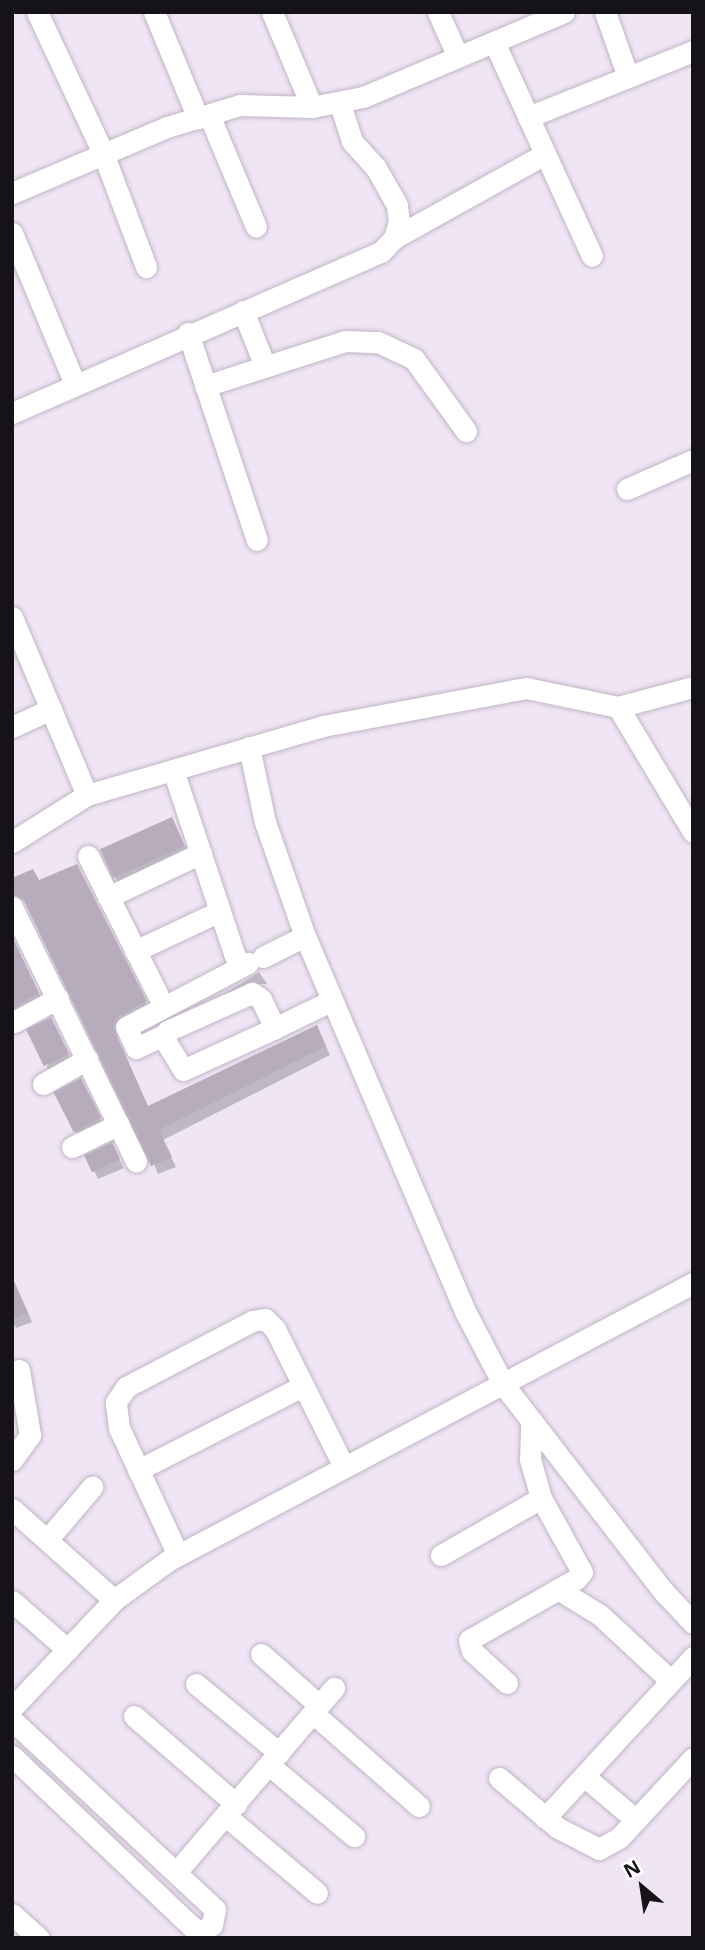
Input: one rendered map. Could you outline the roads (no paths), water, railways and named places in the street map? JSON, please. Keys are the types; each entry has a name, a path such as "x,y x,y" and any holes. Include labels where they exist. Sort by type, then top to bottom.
{"street":[{"path":"37,12 103,153 146,267"},
{"path":"153,12 256,227"},
{"path":"272,12 312,107"},
{"path":"438,12 458,57"},
{"path":"12,192 103,153 240,105 312,107 340,104 564,12"},
{"path":"605,12 627,74"},
{"path":"494,42 592,256"},
{"path":"528,117 627,74 693,51"},
{"path":"340,104 352,141 394,197 399,222 394,238"},
{"path":"12,413 188,333 358,266 394,238 545,154"},
{"path":"12,233 75,384"},
{"path":"243,311 265,366"},
{"path":"188,333 257,540"},
{"path":"205,386 345,341 378,342 414,359 466,431"},
{"path":"627,489 693,460"},
{"path":"12,617 87,795"},
{"path":"12,842 87,795 323,726 526,688 618,707 693,687"},
{"path":"618,707 693,832"},
{"path":"12,726 51,709"},
{"path":"249,747 265,822 304,936 467,1315 503,1384 663,1591 693,1623"},
{"path":"173,770 220,911 249,959"},
{"path":"108,897 201,853"},
{"path":"88,856 158,995"},
{"path":"12,907 19,937 58,999 136,1161"},
{"path":"135,951 220,911"},
{"path":"275,1028 261,999 252,993 136,1048 126,1027 249,959 304,936"},
{"path":"14,1022 58,999"},
{"path":"164,1035 183,1070 331,1001"},
{"path":"43,1084 87,1059"},
{"path":"72,1147 119,1124"},
{"path":"12,1708 114,1600 177,1555 693,1283"},
{"path":"177,1555 119,1427 115,1411 119,1394 252,1321 265,1320 275,1329 344,1467"},
{"path":"12,1461 30,1435 19,1370"},
{"path":"138,1470 303,1386"},
{"path":"507,1683 472,1651 469,1640 576,1579 582,1568 541,1498 530,1459 531,1420"},
{"path":"47,1540 92,1487"},
{"path":"440,1555 541,1498"},
{"path":"12,1509 114,1600"},
{"path":"558,1589 600,1615 671,1681"},
{"path":"12,1601 68,1650"},
{"path":"261,1654 419,1807"},
{"path":"545,1818 693,1657"},
{"path":"196,1685 354,1836"},
{"path":"178,1870 334,1688"},
{"path":"134,1716 317,1893"},
{"path":"12,1720 178,1870 215,1909 216,1917 206,1931 191,1926 12,1756"},
{"path":"499,1778 545,1818 572,1837 599,1849 619,1838 693,1758"},
{"path":"584,1776 636,1820"},
{"path":"12,1914 39,1938"}]}
